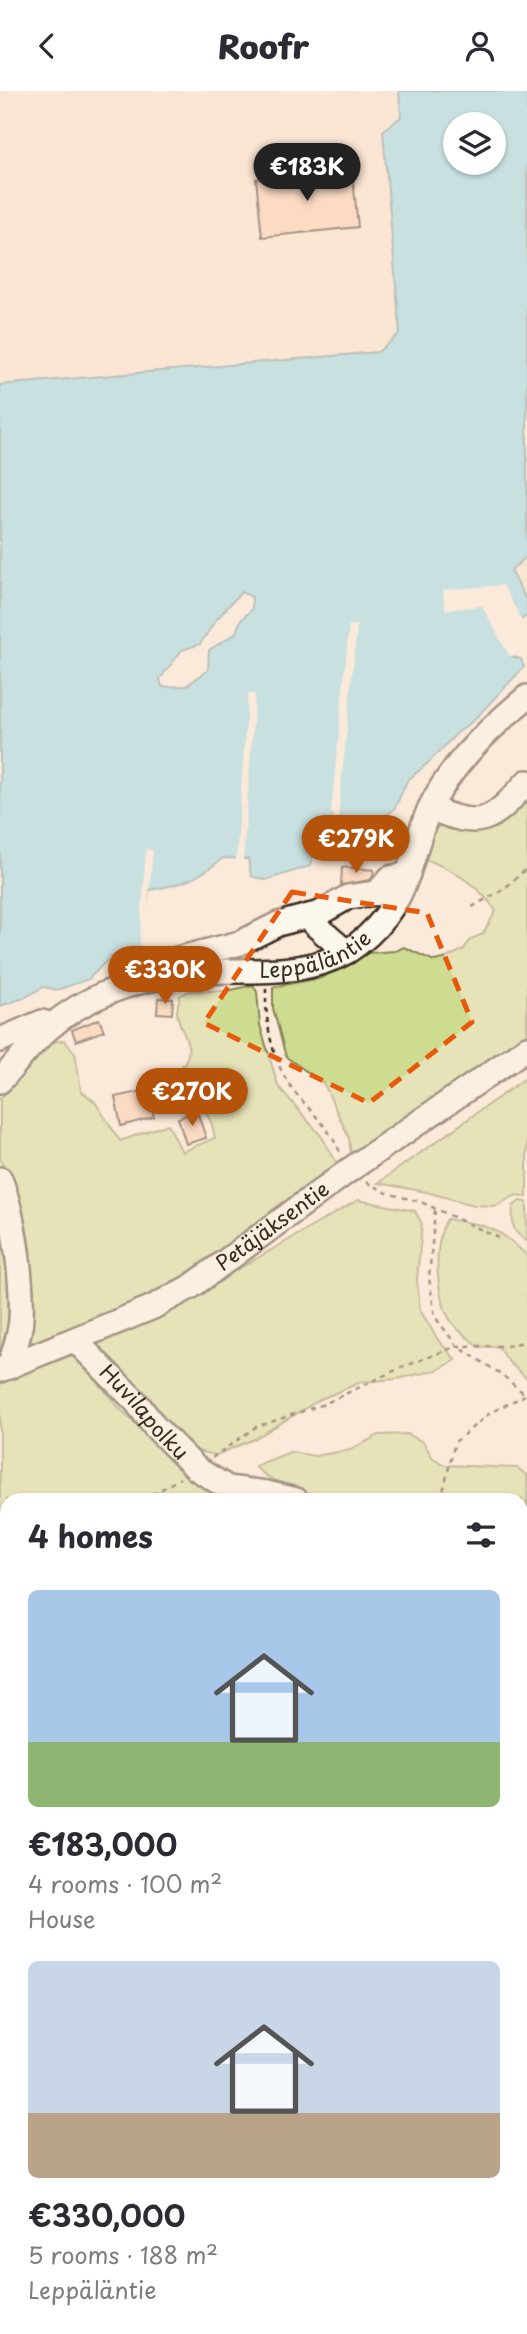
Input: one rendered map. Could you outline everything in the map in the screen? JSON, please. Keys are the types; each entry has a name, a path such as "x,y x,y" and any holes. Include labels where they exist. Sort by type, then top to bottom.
{"street":[{"name":"Leppäläntie","path":"0,1081 52,1025 75,1008 134,983 202,972 267,971 299,967 346,952 374,932 394,904 408,874 414,849 430,808 457,767 494,725 527,697"},
{"path":"430,808 456,819 485,820 508,803 527,782"},
{"path":"165,976 169,961 240,943 278,924 320,913 348,897 377,893 390,878 408,874"},
{"path":"309,916 314,924 346,952"},
{"path":"0,1040 42,1022 52,1025"},
{"name":"Petäjäksentie","path":"5,1369 153,1307 192,1286 348,1171 527,1048"},
{"path":"0,1179 9,1209 19,1277 21,1321 5,1369"},
{"name":"Huvilapolku","path":"75,1341 137,1403 155,1427 197,1469 228,1488 265,1493"}],"path":[{"path":"472,907 504,889 527,867"},
{"path":"267,971 268,1033 280,1065 292,1088 331,1133 348,1171 387,1193 421,1202 499,1238"},
{"path":"435,1210 429,1278 435,1317 457,1346 500,1374 526,1396 490,1413 454,1442 443,1493"},
{"path":"156,1493 197,1469 257,1427 324,1404 457,1346 507,1346 527,1341"}],"highlighted area":[{"path":"292,892 427,913 472,1022 369,1103 204,1023"}],"shaded area":[{"path":"0,91 399,91 401,117 383,131 400,333 378,352 0,385"},
{"path":"527,556 527,602 511,570"}],"green space":[{"path":"527,794 527,1040 351,1155 349,1138 324,1084 286,1057 273,1008 273,987 321,978 367,953 395,951 404,947 434,961 463,950 471,939 483,934 496,911 481,893 463,878 443,866 421,858 432,833 445,820"},
{"path":"253,985 257,992 260,1025 278,1086 322,1137 338,1165 247,1236 175,1280 118,1311 21,1354 31,1249 19,1204 7,1184 0,1157 0,1099 49,1043 64,1040 75,1053 81,1091 95,1102 120,1141 168,1124 182,1152 215,1138 206,1113 196,1105 177,1098 175,1073 183,1065 189,1050 177,1013 180,996 189,991 227,991"},
{"path":"527,1077 527,1197 516,1195 496,1206 474,1205 378,1183"},
{"path":"358,1200 415,1211 422,1224 417,1280 420,1310 438,1340 456,1360 437,1370 397,1379 361,1382 321,1399 254,1439 216,1455 192,1450 148,1400 93,1345 162,1313"},
{"path":"520,1201 527,1202 527,1241 515,1231 513,1222 513,1206"},
{"path":"447,1219 490,1228 527,1255 527,1379 509,1362 498,1346 479,1347 454,1325 448,1315 439,1288 438,1273 439,1243"},
{"path":"0,1220 4,1233 12,1324 0,1358"},
{"path":"70,1356 79,1359 119,1408 200,1484 215,1493 0,1493 0,1382"},
{"path":"407,1434 423,1442 433,1458 445,1465 517,1468 527,1475 527,1493 308,1493 269,1478 255,1466 290,1452 315,1456 350,1450 379,1435"}],"water":[{"path":"399,91 527,91 527,556 511,570 527,602 527,616 519,621 510,656 521,659 524,667 474,720 407,781 395,808 373,827 339,839 330,834 317,842 310,866 266,880 251,876 248,859 223,858 189,880 149,890 140,946 132,952 110,957 89,979 57,990 43,987 24,998 0,1006 0,385 378,352 400,333 383,131 401,117","holes":["241,592 252,597 252,609 241,620 235,634 209,650 208,670 186,686 162,687 160,679 182,650 200,644 216,620"]}],"pier":[{"path":"503,585 523,623 519,645 515,654 510,657 482,606 445,610 443,590"},
{"path":"349,625 357,625 336,838 331,838 334,814 331,813"},
{"path":"248,694 255,694 243,862 236,861"},
{"path":"146,849 153,850 144,946 139,951"}],"building":[{"path":"352,169 358,227 262,237 256,179"},
{"path":"342,867 374,870 373,876 370,880 341,885"},
{"path":"158,998 173,999 172,1014 157,1013"},
{"path":"99,1019 104,1031 76,1041 72,1030"},
{"path":"148,1090 154,1117 121,1126 115,1097"},
{"path":"197,1111 206,1138 186,1144 178,1118"}]}
